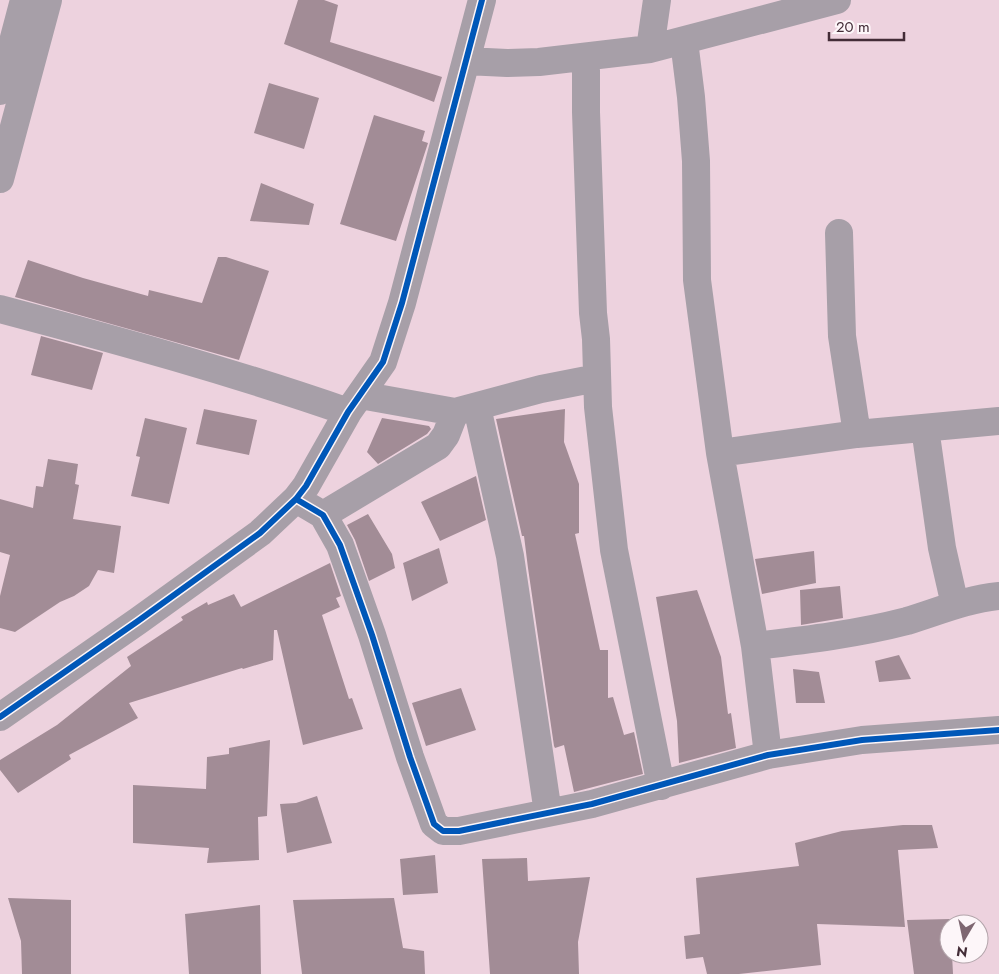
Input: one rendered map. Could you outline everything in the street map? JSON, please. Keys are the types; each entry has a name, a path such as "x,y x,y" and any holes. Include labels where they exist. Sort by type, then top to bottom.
{"street":[{"path":"0,91 24,0"},
{"path":"0,179 48,0"},
{"path":"0,717 260,533 296,499 306,486 354,403 383,362 402,303 482,0"},
{"path":"650,49 657,0"},
{"path":"466,61 507,63 586,57 650,49 838,0"},
{"path":"684,41 696,161 697,280 720,453 755,646 768,755"},
{"path":"586,57 586,122 598,407 614,550 661,786"},
{"path":"839,233 842,336 857,434"},
{"path":"0,309 354,403 466,409 541,389 597,378"},
{"path":"323,515 438,446 466,409"},
{"path":"466,409 510,556 548,813"},
{"path":"720,453 857,434 999,421"},
{"path":"925,428 942,548 955,605"},
{"path":"296,499 323,515 340,545 372,635 410,757 434,824 443,831 459,831 592,804 768,755 862,740 999,730"},
{"path":"755,646 838,636 906,621 955,605 999,596"}],"building":[{"path":"298,0 324,0 338,5 330,42 442,77 434,102 284,44"},
{"path":"269,83 319,98 304,149 254,133"},
{"path":"374,115 425,131 422,141 428,143 396,241 340,224"},
{"path":"261,183 314,204 309,225 250,221"},
{"path":"218,257 226,257 269,271 239,360 15,297 28,260 148,296 149,290 202,303"},
{"path":"41,336 103,353 92,390 31,375"},
{"path":"204,409 257,420 249,455 196,444"},
{"path":"565,409 564,442 579,484 579,533 575,534 600,650 608,650 608,698 613,697 624,735 634,732 643,774 574,792 564,745 555,748 554,746 524,536 522,536 496,419"},
{"path":"145,418 187,428 169,504 131,496 140,457 136,456"},
{"path":"382,418 429,426 431,429 427,434 378,464 367,452"},
{"path":"48,459 78,464 75,484 79,485 73,519 121,526 114,573 98,570 89,586 74,596 60,602 15,632 0,628 0,596 10,555 0,552 0,499 33,508 36,486 43,487"},
{"path":"476,476 486,520 440,541 421,502"},
{"path":"368,514 392,554 395,568 369,581 355,540 347,525"},
{"path":"439,548 448,583 412,601 403,563"},
{"path":"814,551 816,583 762,594 755,559"},
{"path":"330,563 341,596 336,598 340,607 322,615 349,699 352,698 363,729 303,745 277,630 274,630 273,660 129,703 138,718 69,755 71,759 18,793 0,770 0,760 57,725 131,666 127,657 183,620 181,617 207,602 208,605 234,594 241,607"},
{"path":"840,586 843,618 801,625 800,590"},
{"path":"697,590 721,657 728,714 731,713 736,748 679,763 677,721 656,597"},
{"path":"899,655 911,679 879,682 875,661"},
{"path":"793,669 819,672 825,703 796,703"},
{"path":"461,688 476,730 426,746 412,703"},
{"path":"270,740 267,816 258,817 259,860 207,863 209,848 133,843 133,785 206,789 207,757 229,754 229,748"},
{"path":"317,796 332,843 287,853 280,804 296,803"},
{"path":"903,825 932,825 938,848 898,850 905,927 817,924 821,965 739,974 707,974 703,957 686,959 684,936 700,934 696,878 799,866 795,843 842,831"},
{"path":"435,855 438,893 403,895 400,859"},
{"path":"527,858 528,881 590,877 578,942 579,974 490,974 482,859"},
{"path":"8,898 71,900 71,974 22,974 21,941"},
{"path":"394,898 403,948 424,951 425,974 302,974 293,900"},
{"path":"260,905 261,974 189,974 185,914"},
{"path":"939,919 939,964 952,964 953,974 914,974 907,920"}],"cycle path":[{"path":"0,717 260,533 296,499 306,486 348,412 383,362 402,303 482,0"},
{"path":"296,499 323,515 340,545 372,635 410,757 434,824 443,831 459,831 592,804 768,755 862,740 999,730"}]}
